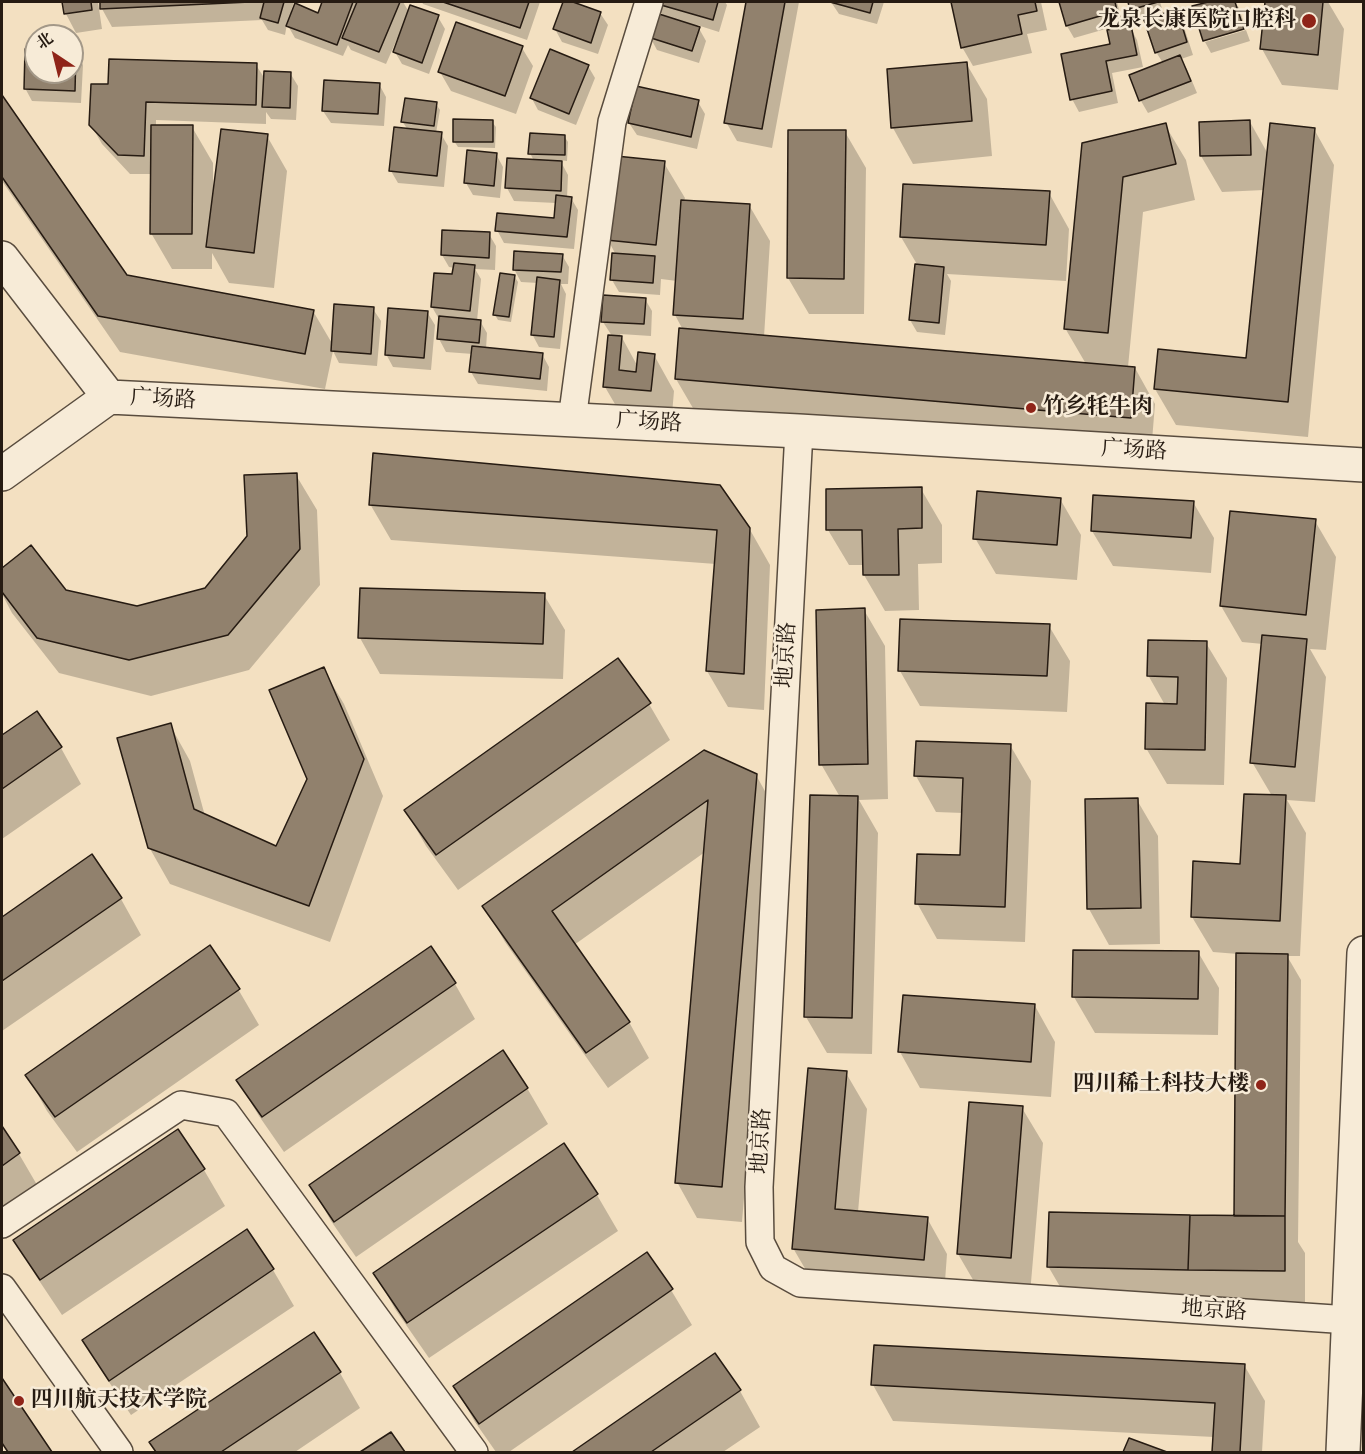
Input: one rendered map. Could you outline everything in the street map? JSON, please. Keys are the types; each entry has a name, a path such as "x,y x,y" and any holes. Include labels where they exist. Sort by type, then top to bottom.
{"street":[{"path":"572,420 612,122 649,2"},
{"name":"广场路","path":"2,258 109,398 799,430 1364,465"},
{"path":"2,474 109,398"},
{"name":"地京路","path":"799,430 759,1187 760,1242 773,1268 800,1283 1356,1320"},
{"path":"1343,1452 1356,1320 1364,953"},
{"path":"2,1224 181,1105 226,1113 474,1452"},
{"path":"2,1288 119,1452"}],"building":[{"path":"62,2 91,2 92,10 64,14"},
{"path":"100,2 250,2 100,9"},
{"path":"264,2 284,2 278,23 260,18"},
{"path":"322,2 353,2 337,45 286,26 295,3 318,13"},
{"path":"357,2 400,2 379,52 342,38"},
{"path":"443,2 529,2 520,28"},
{"path":"563,2 573,2 601,12 591,43 553,29"},
{"path":"654,2 718,2 713,20"},
{"path":"746,2 785,2 762,129 724,123"},
{"path":"830,2 873,2 870,13"},
{"path":"951,2 1035,2 1037,11 1018,15 1022,34 961,48"},
{"path":"1059,2 1115,2 1117,11 1066,26"},
{"path":"1128,2 1158,2 1130,10"},
{"path":"1208,2 1235,2 1244,29 1203,41 1192,6"},
{"path":"1265,2 1323,2 1318,55 1260,49"},
{"path":"410,5 439,15 422,63 393,52"},
{"path":"1177,9 1187,42 1155,53 1144,20"},
{"path":"656,13 700,27 692,51 648,37"},
{"path":"456,22 523,46 505,96 438,72"},
{"path":"1131,25 1137,55 1106,61 1112,91 1070,100 1061,54 1110,44 1107,30"},
{"path":"550,49 589,65 569,114 530,98"},
{"path":"1180,55 1191,81 1139,101 1129,75"},
{"path":"109,59 257,63 256,105 146,102 144,156 118,155 89,125 91,84 108,84"},
{"path":"967,62 972,121 891,128 887,69"},
{"path":"264,71 291,72 290,108 262,107"},
{"path":"324,80 380,83 378,114 322,111"},
{"path":"24,84 75,84 75,91 24,89"},
{"path":"636,86 699,100 691,137 628,123"},
{"path":"2,95 127,275 314,310 305,354 98,316 2,177"},
{"path":"405,98 437,102 434,126 401,122"},
{"path":"453,119 493,120 493,142 453,142"},
{"path":"1250,120 1251,155 1200,156 1199,122"},
{"path":"1166,123 1176,164 1123,177 1108,333 1064,329 1082,143"},
{"path":"1270,123 1315,128 1288,402 1154,389 1158,349 1246,358"},
{"path":"151,125 193,125 192,234 150,234"},
{"path":"394,127 442,132 437,176 389,171"},
{"path":"221,129 268,134 254,253 206,247"},
{"path":"788,130 846,130 844,279 787,278"},
{"path":"530,133 565,135 565,155 528,154"},
{"path":"467,150 497,153 494,186 464,183"},
{"path":"616,156 665,161 656,245 606,240"},
{"path":"507,158 562,161 561,191 505,188"},
{"path":"903,184 1050,191 1046,245 900,237"},
{"path":"556,195 572,197 567,237 495,231 497,213 554,218"},
{"path":"681,200 750,204 743,319 673,315"},
{"path":"442,230 490,232 489,258 441,255"},
{"path":"514,251 563,254 561,272 513,270"},
{"path":"612,253 655,256 653,283 610,280"},
{"path":"454,263 475,265 470,311 431,307 434,273 452,274"},
{"path":"915,264 944,267 939,323 909,320"},
{"path":"500,273 515,275 509,317 493,315"},
{"path":"537,277 560,280 554,337 531,335"},
{"path":"603,295 646,298 644,324 601,322"},
{"path":"334,304 374,307 371,354 331,351"},
{"path":"388,308 428,311 424,358 385,355"},
{"path":"439,316 481,320 479,343 437,339"},
{"path":"679,328 1135,367 1131,418 675,379"},
{"path":"608,335 622,336 619,370 636,372 638,352 655,354 651,391 603,387"},
{"path":"472,346 543,353 540,379 469,372"},
{"path":"373,453 720,485 750,528 744,674 706,671 717,530 369,505"},
{"path":"297,473 300,549 228,635 129,660 37,638 2,592 2,568 31,545 66,590 137,606 205,588 247,536 244,475"},
{"path":"922,487 922,528 898,529 899,575 863,575 862,530 826,530 826,489"},
{"path":"977,491 1061,498 1057,545 973,539"},
{"path":"1093,495 1194,501 1191,538 1091,531"},
{"path":"1230,511 1316,519 1306,615 1220,606"},
{"path":"360,588 545,593 543,644 358,638"},
{"path":"865,608 868,764 819,765 816,610"},
{"path":"900,619 1050,624 1047,676 898,671"},
{"path":"1262,635 1307,639 1295,767 1250,763"},
{"path":"1148,640 1207,641 1205,750 1145,749 1146,703 1177,704 1178,677 1147,676"},
{"path":"618,658 651,703 436,855 404,810"},
{"path":"324,667 364,759 309,906 148,848 117,738 171,723 194,809 276,846 307,779 269,690"},
{"path":"37,711 62,747 2,789 2,735"},
{"path":"916,741 1011,744 1005,907 915,904 917,854 960,855 963,778 914,776"},
{"path":"704,750 757,774 722,1187 675,1183 708,800 552,911 630,1022 586,1053 482,906"},
{"path":"1244,794 1286,795 1280,921 1191,917 1193,861 1240,864"},
{"path":"810,795 858,796 852,1018 804,1017"},
{"path":"1138,798 1141,908 1087,909 1085,799"},
{"path":"92,854 122,898 2,981 2,917"},
{"path":"210,945 240,989 55,1117 25,1075"},
{"path":"431,946 456,983 262,1117 236,1080"},
{"path":"1073,950 1199,951 1198,999 1072,997"},
{"name":"四川稀土科技大楼","path":"1236,953 1288,954 1285,1216 1234,1216"},
{"path":"903,995 1035,1004 1031,1062 898,1052"},
{"path":"503,1050 528,1088 334,1222 309,1185"},
{"path":"808,1068 847,1071 835,1209 928,1217 924,1260 792,1249"},
{"path":"969,1102 1023,1106 1011,1258 957,1254"},
{"path":"2,1126 20,1153 2,1166"},
{"path":"178,1129 205,1169 40,1280 13,1240"},
{"path":"564,1143 598,1194 407,1323 373,1273"},
{"path":"1049,1212 1190,1215 1188,1270 1047,1267"},
{"path":"1190,1215 1285,1216 1285,1271 1188,1270"},
{"path":"247,1229 274,1269 109,1381 82,1340"},
{"path":"647,1252 673,1289 479,1424 453,1386"},
{"path":"314,1332 341,1372 221,1452 156,1452 149,1442"},
{"path":"874,1345 1245,1364 1240,1452 1212,1452 1215,1403 871,1385"},
{"path":"715,1353 741,1390 651,1452 572,1452"},
{"path":"2,1378 52,1452 8,1452 2,1443"},
{"path":"391,1432 405,1452 360,1452"},
{"path":"1129,1438 1167,1452 1123,1452"}],"place":[{"name":"龙泉长康医院口腔科","path":"1309,21"},
{"name":"竹乡牦牛肉","path":"1031,408"},
{"name":"四川稀土科技大楼","path":"1261,1085"},
{"name":"四川航天技术学院","path":"19,1401"}]}
